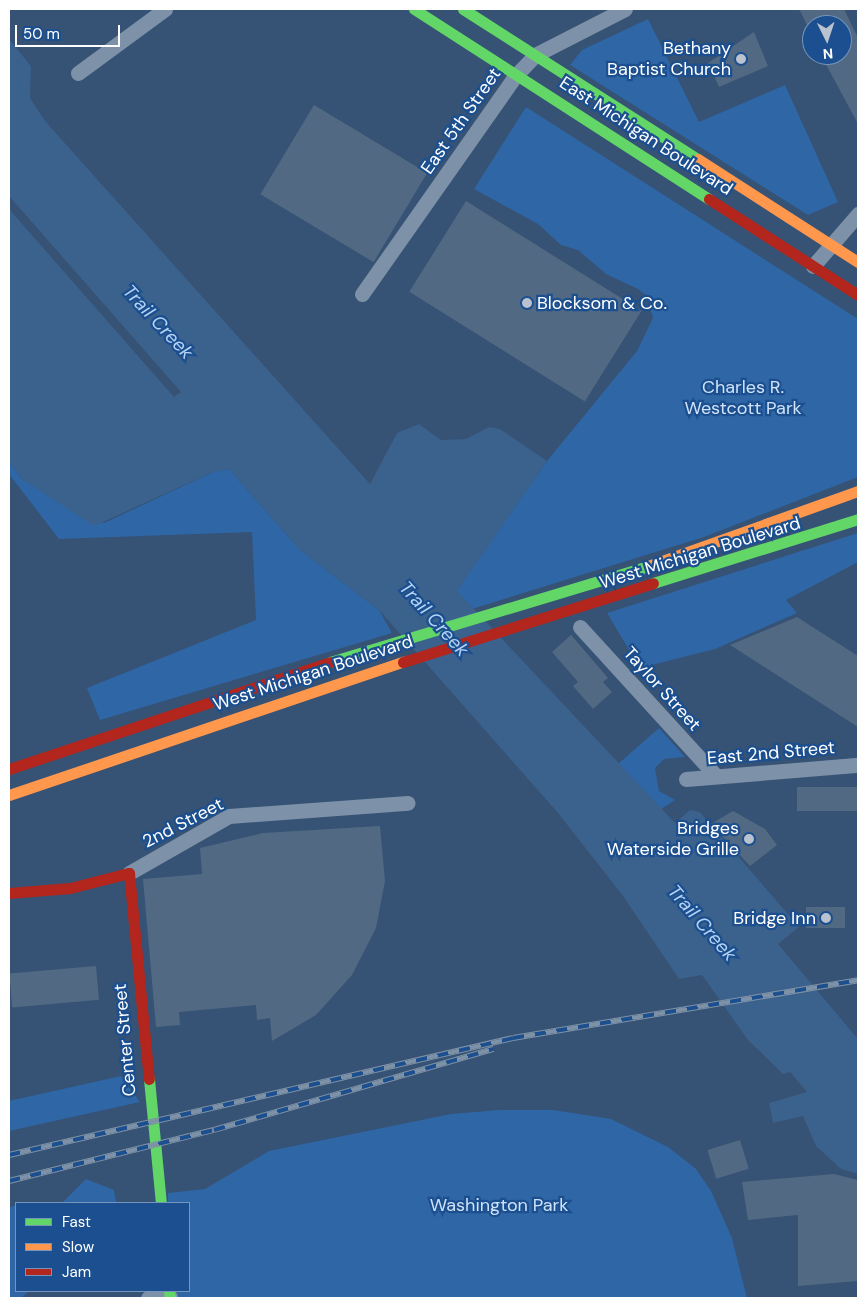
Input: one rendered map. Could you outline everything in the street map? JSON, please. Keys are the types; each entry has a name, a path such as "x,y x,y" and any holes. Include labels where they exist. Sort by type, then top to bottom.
{"main road":[{"name":"East Michigan Boulevard","path":"414,9 858,295"},
{"name":"East Michigan Boulevard","path":"463,9 858,262"},
{"name":"West Michigan Boulevard","path":"9,769 85,740 285,676 676,558 858,490"},
{"name":"West Michigan Boulevard","path":"9,795 300,694 690,574 858,519"},
{"name":"2nd Street","path":"9,893 70,888 129,873"},
{"name":"Center Street","path":"129,873 161,1202"}],"street":[{"path":"78,73 166,9"},
{"name":"East 5th Street","path":"362,294 516,75 534,55 620,10"},
{"path":"813,266 828,244 858,214"},
{"name":"Taylor Street","path":"580,627 716,776"},
{"name":"East 2nd Street","path":"686,779 858,765"},
{"name":"2nd Street","path":"129,873 229,816 408,803"},
{"path":"148,1298 170,1295"}],"green space":[{"path":"648,19 699,122 785,85 838,202 808,215 570,65 582,50"},
{"name":"Charles R. Westcott Park","path":"526,107 858,319 858,477 704,537 472,609 456,591 547,461 637,351 653,318 647,296 638,289 606,274 578,250 561,245 538,224 474,189"},
{"path":"9,461 22,479 104,523 213,472 229,469 300,550 379,610 392,633 100,720 87,688 256,620 252,532 59,539 9,474"},
{"path":"858,533 858,562 786,600 797,613 715,649 640,668 607,613"},
{"path":"659,728 685,757 664,759 655,768 659,791 675,800 661,809 618,764"},
{"path":"121,1076 140,1102 9,1131 9,1101"},
{"name":"Washington Park","path":"499,1110 553,1110 611,1119 668,1147 696,1169 711,1191 732,1238 747,1298 177,1298 176,1292 190,1292 190,1202 168,1202 168,1193 205,1189 269,1151 451,1114"},
{"path":"86,1179 114,1190 116,1202 63,1202"},
{"path":"15,1205 15,1292 28,1292 21,1298 9,1298 9,1208"}],"water":[{"name":"Trail Creek","path":"9,39 31,66 30,98 45,121 370,484 397,433 419,424 441,440 466,439 489,427 500,429 547,461 457,591 675,823 690,810 700,812 799,927 778,944 858,1039 858,1174 841,1169 816,1146 803,1116 773,1123 769,1103 807,1092 790,1072 783,1074 748,1040 702,975 679,979 623,896 558,813 379,610 300,550 229,469 213,472 94,526 22,479 9,461 9,209 174,397 181,392 9,196"}],"building":[{"path":"799,9 844,9 847,15 802,15"},
{"path":"852,26 858,38 858,124 826,65 852,65"},
{"name":"Bethany Baptist Church","path":"754,32 768,66 719,87 708,63"},
{"path":"314,105 427,173 374,262 260,194"},
{"name":"Blocksom & Co.","path":"466,201 642,311 585,401 409,292"},
{"path":"797,617 858,656 858,727 730,645"},
{"path":"571,635 608,678 603,682 612,692 593,709 573,686 578,682 552,652"},
{"path":"797,787 858,787 858,811 797,811"},
{"name":"Bridges Waterside Grille","path":"733,811 765,829 777,845 750,866 711,824"},
{"path":"380,826 385,881 376,928 352,975 316,1015 272,1041 270,1018 257,1020 256,1005 179,1012 180,1025 156,1027 143,879 202,874 200,848 263,833"},
{"name":"Bridge Inn","path":"806,907 845,907 845,928 806,928"},
{"path":"96,966 99,1000 12,1007 9,974"},
{"path":"740,1140 749,1169 716,1179 707,1150"},
{"path":"834,1174 858,1180 858,1281 798,1286 798,1215 748,1220 742,1182"}],"railway":[{"path":"9,1155 513,1038 858,980"},
{"path":"9,1181 214,1130 493,1049"}],"traffic: fast":[{"path":"414,9 709,199"},
{"path":"463,9 698,159"},
{"path":"653,583 858,519"},
{"path":"330,662 651,565"},
{"path":"149,1079 161,1202"},
{"path":"169,1292 170,1298"}],"traffic: slow":[{"path":"698,159 858,262"},
{"path":"651,565 858,491"},
{"path":"9,795 403,662"}],"traffic: jam":[{"path":"709,199 858,295"},
{"path":"403,662 653,583"},
{"path":"9,769 330,662"},
{"path":"9,893 70,888 129,873 149,1079"}],"place":[{"name":"Bethany Baptist Church","path":"741,59"},
{"name":"Blocksom & Co.","path":"527,303"},
{"name":"Bridges Waterside Grille","path":"749,839"},
{"name":"Bridge Inn","path":"826,918"}]}
